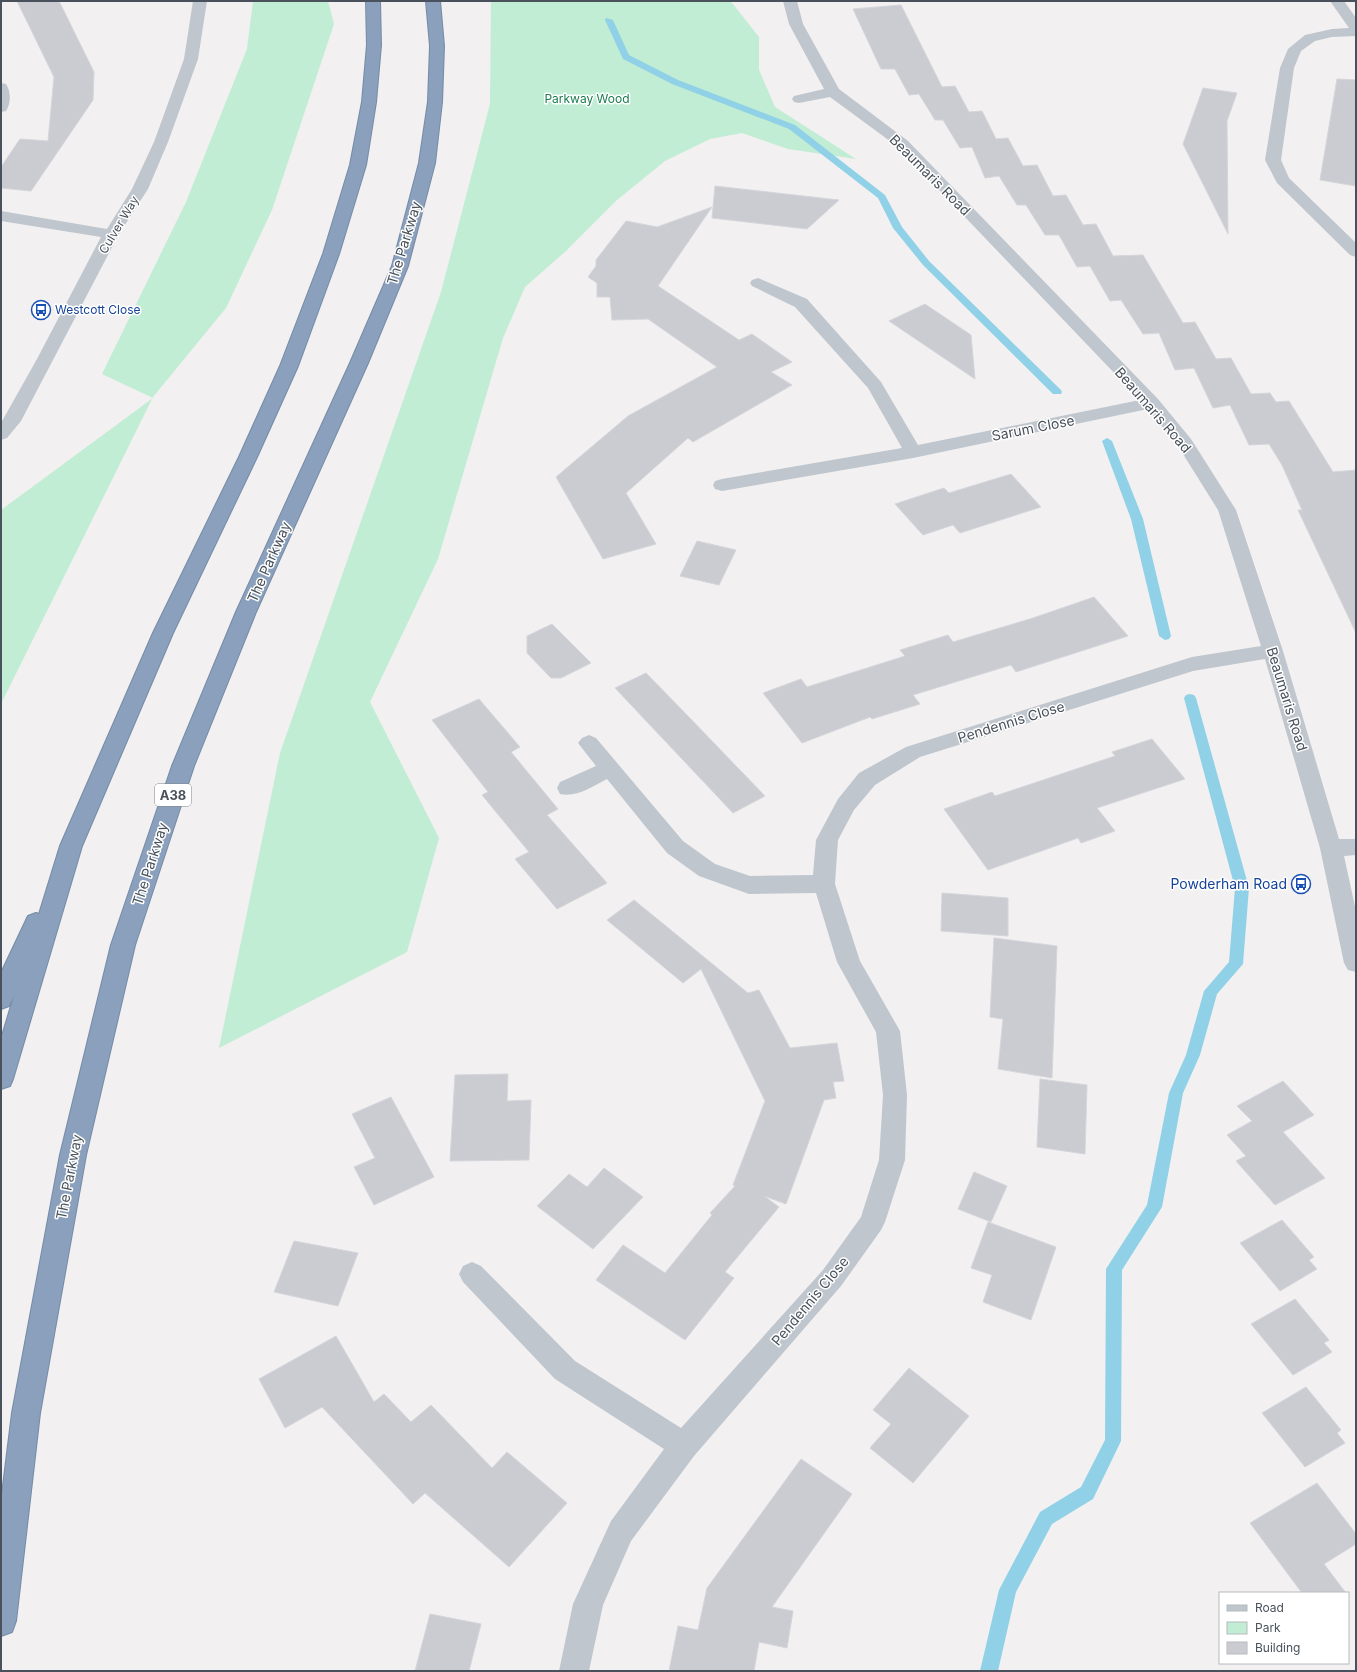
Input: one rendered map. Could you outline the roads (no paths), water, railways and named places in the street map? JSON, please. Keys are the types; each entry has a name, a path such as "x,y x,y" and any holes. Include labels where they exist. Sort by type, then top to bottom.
{"highway":[{"path":"1,999 71,846 163,633 248,457 289,366 331,254 358,165 369,102 374,45 373,1"},
{"name":"The Parkway","path":"1,1621 27,1405 73,1155 123,945 186,759 246,612 359,364 400,266 427,163 435,102 437,46 433,1"},
{"path":"1,1079 71,846"}],"street":[{"name":"Culver Way","path":"1,434 12,421 111,234 140,189 161,142 190,59 200,1"},
{"name":"Beaumaris Road","path":"790,1 796,24 833,92 903,144 1152,403 1185,443 1227,510 1273,651 1331,848 1356,963"},
{"path":"1337,1 1356,28"},
{"path":"1356,32 1332,33 1310,38 1295,49 1287,68 1273,160 1282,180 1356,252"},
{"path":"1,87 3,92 1,108"},
{"path":"799,99 833,92"},
{"path":"1,216 111,234"},
{"path":"758,283 801,302 875,386 913,452"},
{"name":"Sarum Close","path":"722,485 913,452 1152,403"},
{"name":"Pendennis Close","path":"574,1671 588,1604 621,1531 684,1446 832,1278 872,1222 892,1160 895,1095 888,1031 849,962 824,884 827,840 846,805 867,780 913,752 1192,664 1273,651"},
{"path":"589,743 675,847 707,870 749,885 824,884"},
{"path":"568,788 611,768"},
{"path":"1331,848 1356,847"},
{"path":"472,1274 565,1370 684,1446"}],"waterway":[{"path":"609,20 626,57 675,82 765,118 792,127 882,197 898,228 926,263 1057,392"},
{"path":"1107,441 1137,519 1165,636"},
{"path":"989,1671 1008,1590 1046,1518 1087,1493 1113,1441 1114,1269 1154,1207 1176,1093 1193,1055 1211,991 1236,964 1242,888 1190,698"}],"place":[{"name":"Westcott Close","path":"41,310"},
{"name":"Powderham Road","path":"1301,884"}],"park label":[{"name":"Parkway Wood","path":"587,99"}]}
